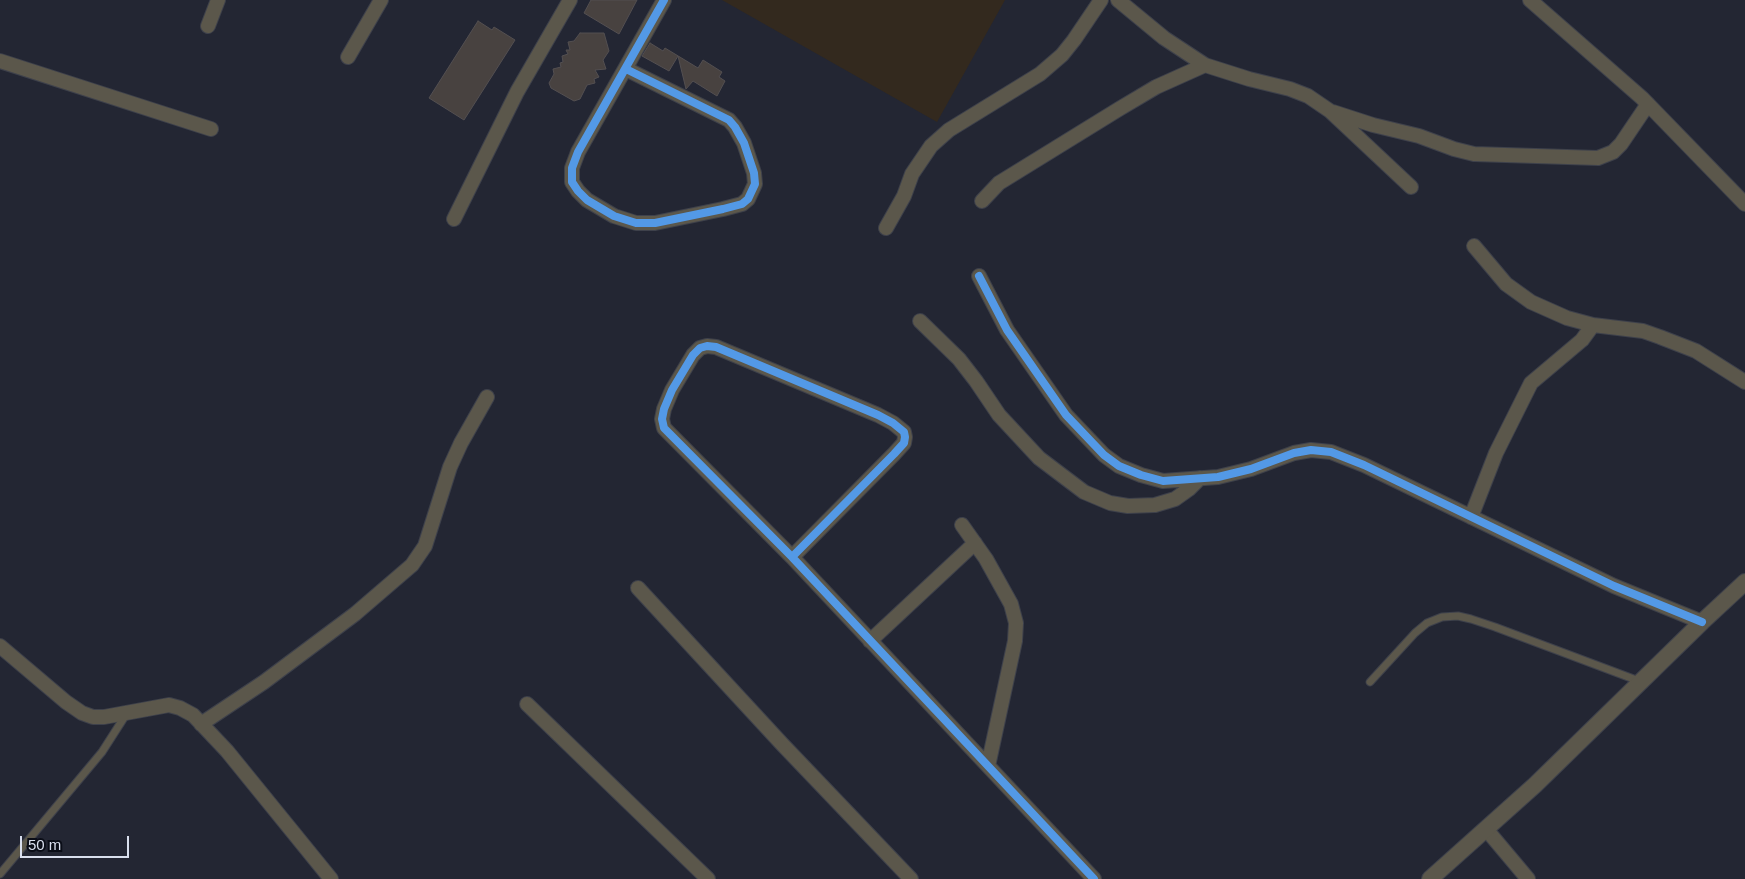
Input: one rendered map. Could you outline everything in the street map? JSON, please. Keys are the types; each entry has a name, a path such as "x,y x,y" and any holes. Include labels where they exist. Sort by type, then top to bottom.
{"street":[{"path":"208,26 218,0"},
{"path":"348,57 381,0"},
{"path":"454,219 517,92 570,0"},
{"path":"626,69 729,120 744,143 754,173 755,184 748,199 742,204 722,209 654,223 636,223 614,216 587,200 578,192 572,182 572,168 578,152 664,0"},
{"path":"886,228 904,196 912,174 931,146 949,130 1040,74 1062,55 1101,0"},
{"path":"1118,0 1164,38 1205,65 1249,79 1290,89 1308,96 1330,111 1411,187"},
{"path":"1530,0 1648,104 1745,204"},
{"path":"0,60 211,129"},
{"path":"982,202 999,184 1156,86 1205,65"},
{"path":"1330,111 1373,125 1419,136 1474,154 1598,158 1613,152 1621,144 1648,104"},
{"path":"1474,246 1506,284 1531,302 1567,318 1593,326 1643,331 1660,337 1696,351 1745,382"},
{"path":"979,276 1007,330 1066,415 1104,455 1119,466 1141,476 1163,481 1218,477 1251,469 1294,453 1311,450 1331,452 1364,465 1614,586 1702,622"},
{"path":"920,321 959,359 999,415 1039,458 1084,492 1110,504 1128,506 1155,505 1175,499 1200,478"},
{"path":"1471,516 1496,453 1531,383 1582,340 1593,326"},
{"path":"792,557 904,443 904,432 893,423 878,415 716,348 707,346 700,348 693,355 672,390 664,409 662,419 664,428 792,557 1094,879"},
{"path":"201,724 264,682 340,625 412,565 424,546 450,467 487,396"},
{"path":"962,525 986,559 1010,604 1016,623 1015,641 988,766"},
{"path":"870,642 975,543"},
{"path":"1430,879 1535,785 1745,582"},
{"path":"638,588 911,879"},
{"path":"0,646 66,702 82,713 93,717 104,717 168,705 180,708 193,715 227,751 331,879"},
{"path":"527,704 708,879"},
{"path":"1486,829 1528,879"}],"lane":[{"path":"1370,682 1415,633 1427,623 1442,617 1458,616 1471,618 1641,682"},
{"path":"0,874 102,752 127,712"}],"shaded area":[{"path":"722,0 1005,0 937,122"}],"building":[{"path":"591,0 637,0 619,34 584,13"},
{"path":"478,21 492,30 494,27 515,40 464,120 429,98"},
{"path":"580,33 604,33 609,51 603,60 606,69 595,70 599,77 594,79 595,83 587,85 580,99 574,101 551,88 549,83 554,74 553,69 561,67 560,63 563,62 562,56 568,54 566,50 570,50 568,42 574,41"},
{"path":"650,43 663,51 665,48 698,68 703,60 722,72 719,77 725,81 717,96 693,81 686,89 678,56 669,71 642,56"}],"cycle path":[{"path":"626,69 729,120 744,143 754,173 755,184 748,199 742,204 723,209 655,223 636,223 614,216 587,200 572,182 572,168 578,152 664,0"},
{"path":"979,276 1007,330 1066,415 1104,455 1119,466 1163,481 1218,477 1251,469 1294,453 1311,450 1331,452 1364,465 1614,586 1702,622"},
{"path":"792,557 904,443 904,432 893,423 878,415 716,347 707,346 700,348 693,355 672,390 664,409 662,419 664,428 792,557 1094,879"}]}
